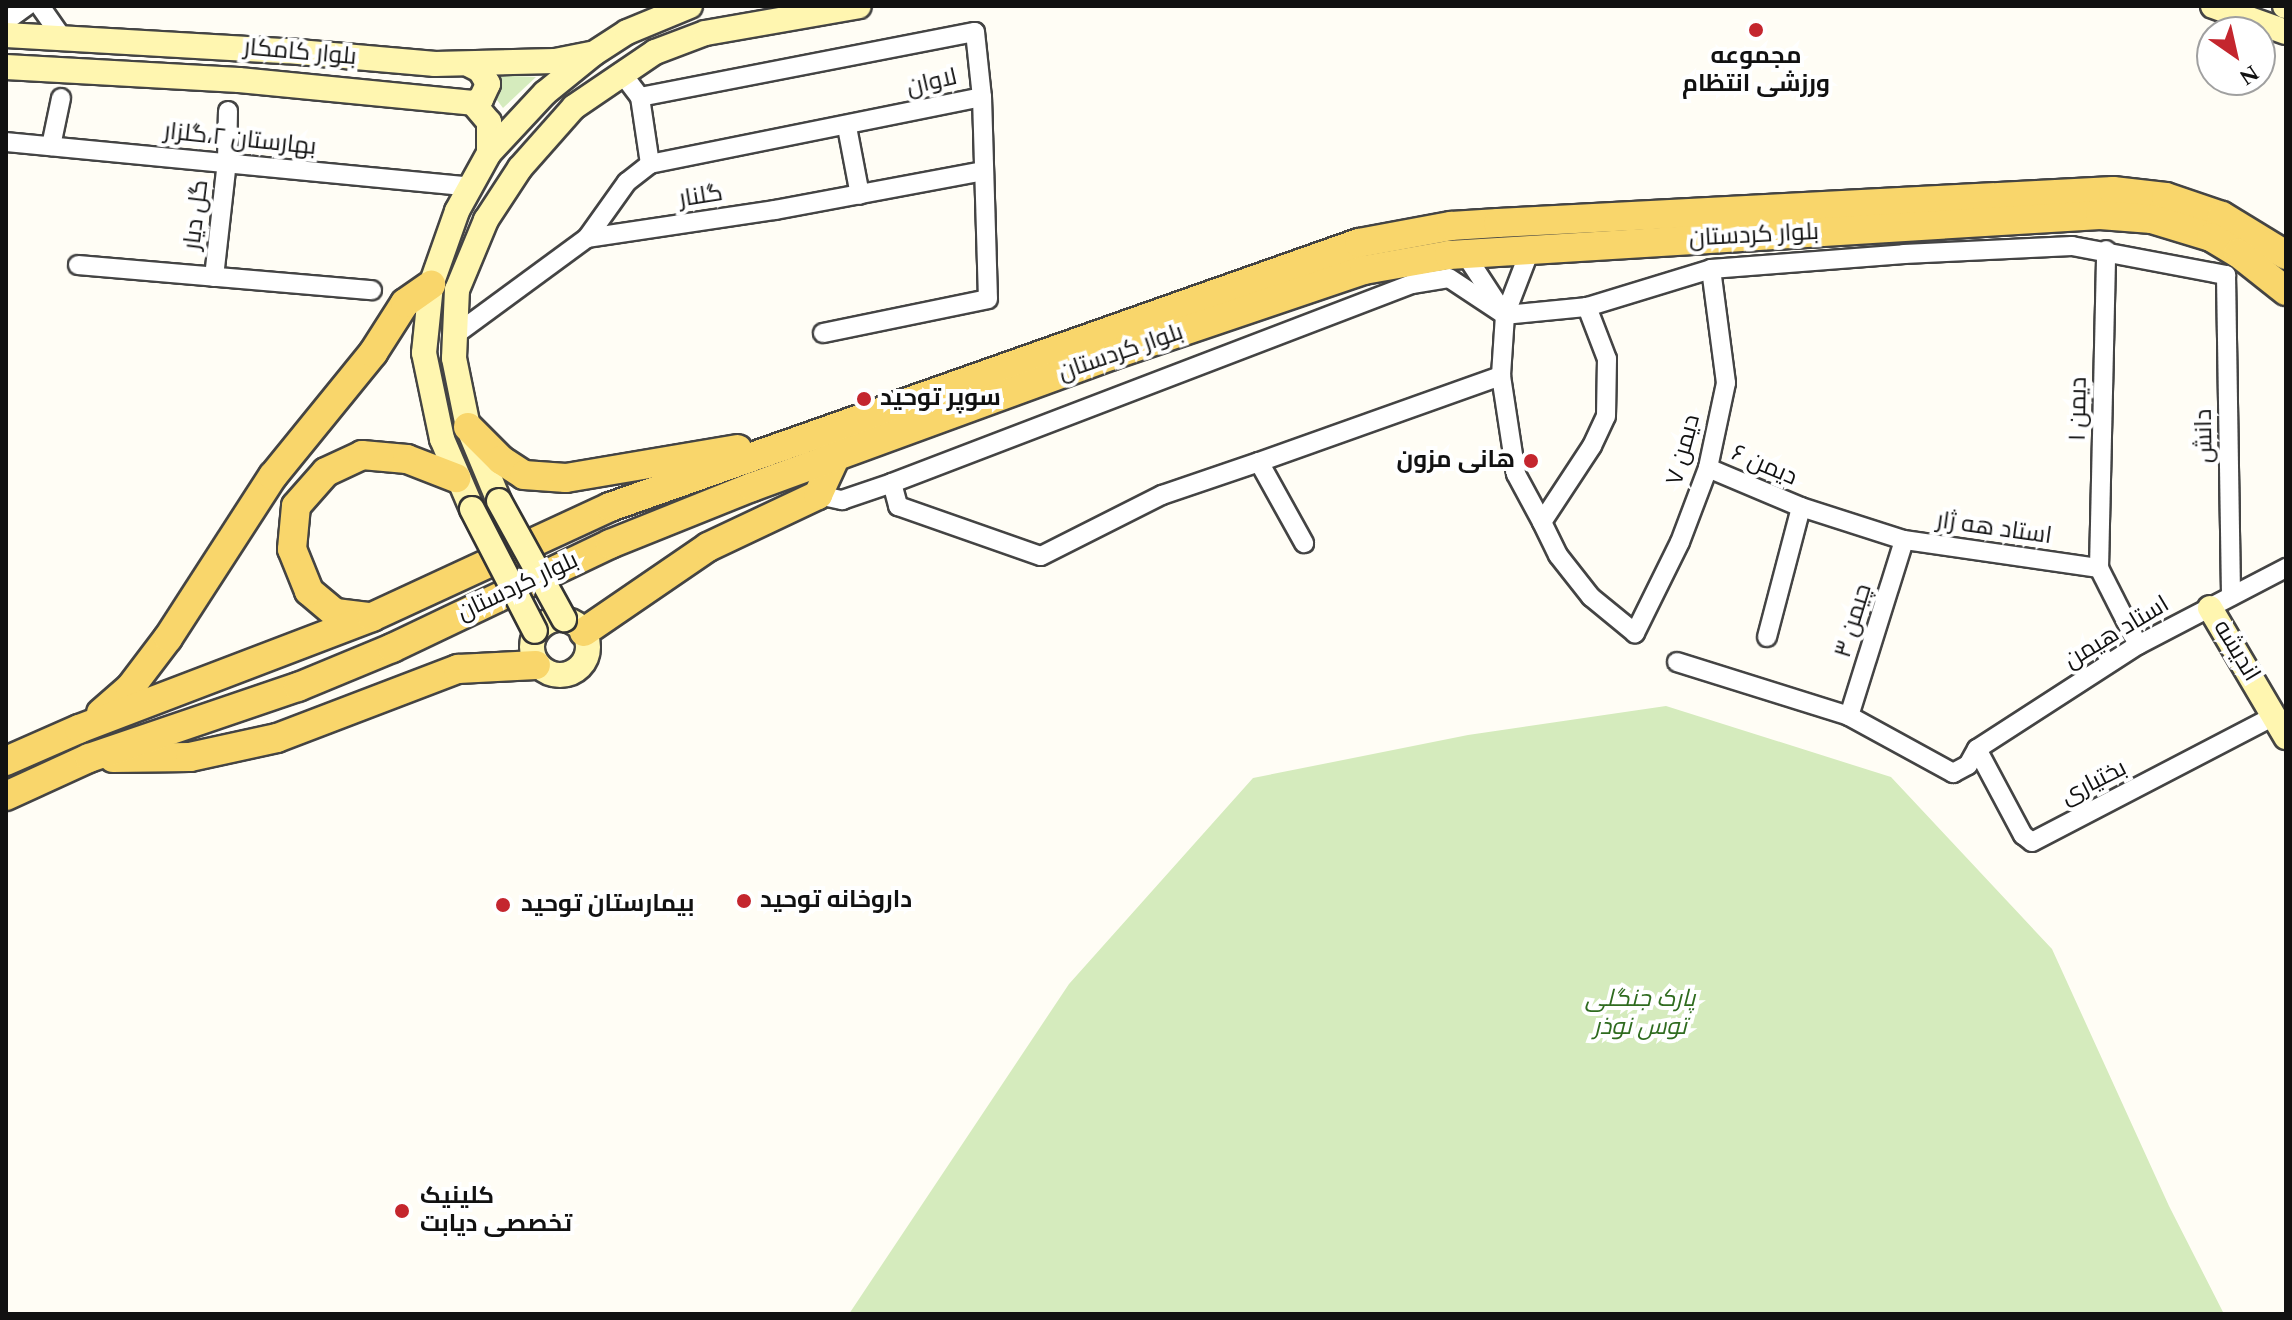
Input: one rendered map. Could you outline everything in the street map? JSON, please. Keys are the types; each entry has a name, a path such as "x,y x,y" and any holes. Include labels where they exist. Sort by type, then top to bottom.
{"main road":[{"path":"535,631 456,478 442,439 424,353 431,285 457,211 489,153 545,93 593,54 627,32 690,6"},
{"path":"89,758 190,757 263,741 458,669 536,665 552,675 571,674 587,656 588,644 499,501 468,427 454,358 457,290 486,220 520,168 574,107 621,72 655,52 705,33 859,6"},
{"path":"2213,6 2286,32"},
{"name":"بلوار کامکار","path":"6,35 470,65 555,61 593,54"},
{"path":"470,65 480,70 488,84 481,99 473,103 489,122 489,153"},
{"name":"بلوار کامکار","path":"6,67 239,80 473,103"},
{"name":"بلوار کردستان","path":"6,761 79,729 372,617 610,507 1359,243 1451,226 2113,191 2166,197 2222,216 2286,255"},
{"name":"بلوار کردستان","path":"6,796 89,758 298,687 392,648 610,544 836,456 1110,356 1364,270 1465,254 2100,215 2152,219 2211,237 2248,260 2286,291"},
{"path":"79,729 130,688 168,638 273,476 373,353 405,303 431,285"},
{"path":"468,427 501,460 524,475 566,478 698,453 787,443"},
{"path":"372,617 335,613 309,591 292,549 296,506 326,472 362,455 407,459 456,478"},
{"path":"536,665 530,648 535,631 548,621 574,626 708,547 818,495 836,456"},
{"name":"اندیشه","path":"2220,602 2286,737"}],"street":[{"path":"6,21 27,6"},
{"path":"40,6 62,38"},
{"name":"لاوان","path":"640,97 975,32 982,97 847,127 650,164"},
{"path":"587,238 627,182 650,164 640,97 621,72"},
{"path":"823,333 988,299 982,97"},
{"path":"51,146 61,98"},
{"name":"گل دیار","path":"214,277 227,162 228,111"},
{"path":"847,127 860,195"},
{"name":"بهارستان ۲،گلزار","path":"6,142 470,187"},
{"name":"گلنار","path":"455,335 587,238 860,195 983,171"},
{"path":"818,495 842,500 892,483 1412,284 1449,278 1505,315 1587,307 1711,269 2072,246 2106,250"},
{"path":"1530,250 1517,277 1505,315 1501,376 1516,474 1542,522 1592,446 1606,416 1607,359 1587,307"},
{"name":"دانش","path":"2106,250 2226,275 2220,602"},
{"name":"دیمن ۱","path":"2099,568 2106,250"},
{"path":"1465,254 1505,315"},
{"path":"78,265 372,290"},
{"name":"دیمن ۷","path":"1542,522 1558,555 1591,597 1635,633 1680,542 1708,468 1726,383 1711,269"},
{"path":"892,483 898,506 1041,556 1162,495 1501,376"},
{"path":"1259,462 1304,543"},
{"name":"دیمن ۶","path":"1708,468 1801,507"},
{"path":"1767,637 1801,507"},
{"name":"استاد هه ژار","path":"1801,507 1904,540 2099,568"},
{"name":"چیمن ۳","path":"1849,716 1904,540"},
{"path":"2099,568 2138,645"},
{"name":"استاد هیمن","path":"1849,716 1953,773 1968,765 1977,749 2138,645 2286,568"},
{"path":"1677,662 1849,716"},
{"name":"بختیاری","path":"1977,749 2023,835 2032,842 2274,716"}],"green space":[{"path":"491,75 536,77 503,108 494,96"},
{"name":"پارک جنگلی توس نوذر","path":"1666,706 1891,777 2052,949 2169,1206 2224,1314 849,1314 1069,984 1253,778 1468,735"}],"place":[{"name":"مجموعه ورزشی انتظام","path":"1756,30"},
{"name":"سوپر توحید","path":"864,399"},
{"name":"هانی مزون","path":"1531,461"},
{"name":"داروخانه توحید","path":"744,901"},
{"name":"بیمارستان توحید","path":"503,905"},
{"name":"کلینیک تخصصی دیابت","path":"402,1211"}]}
